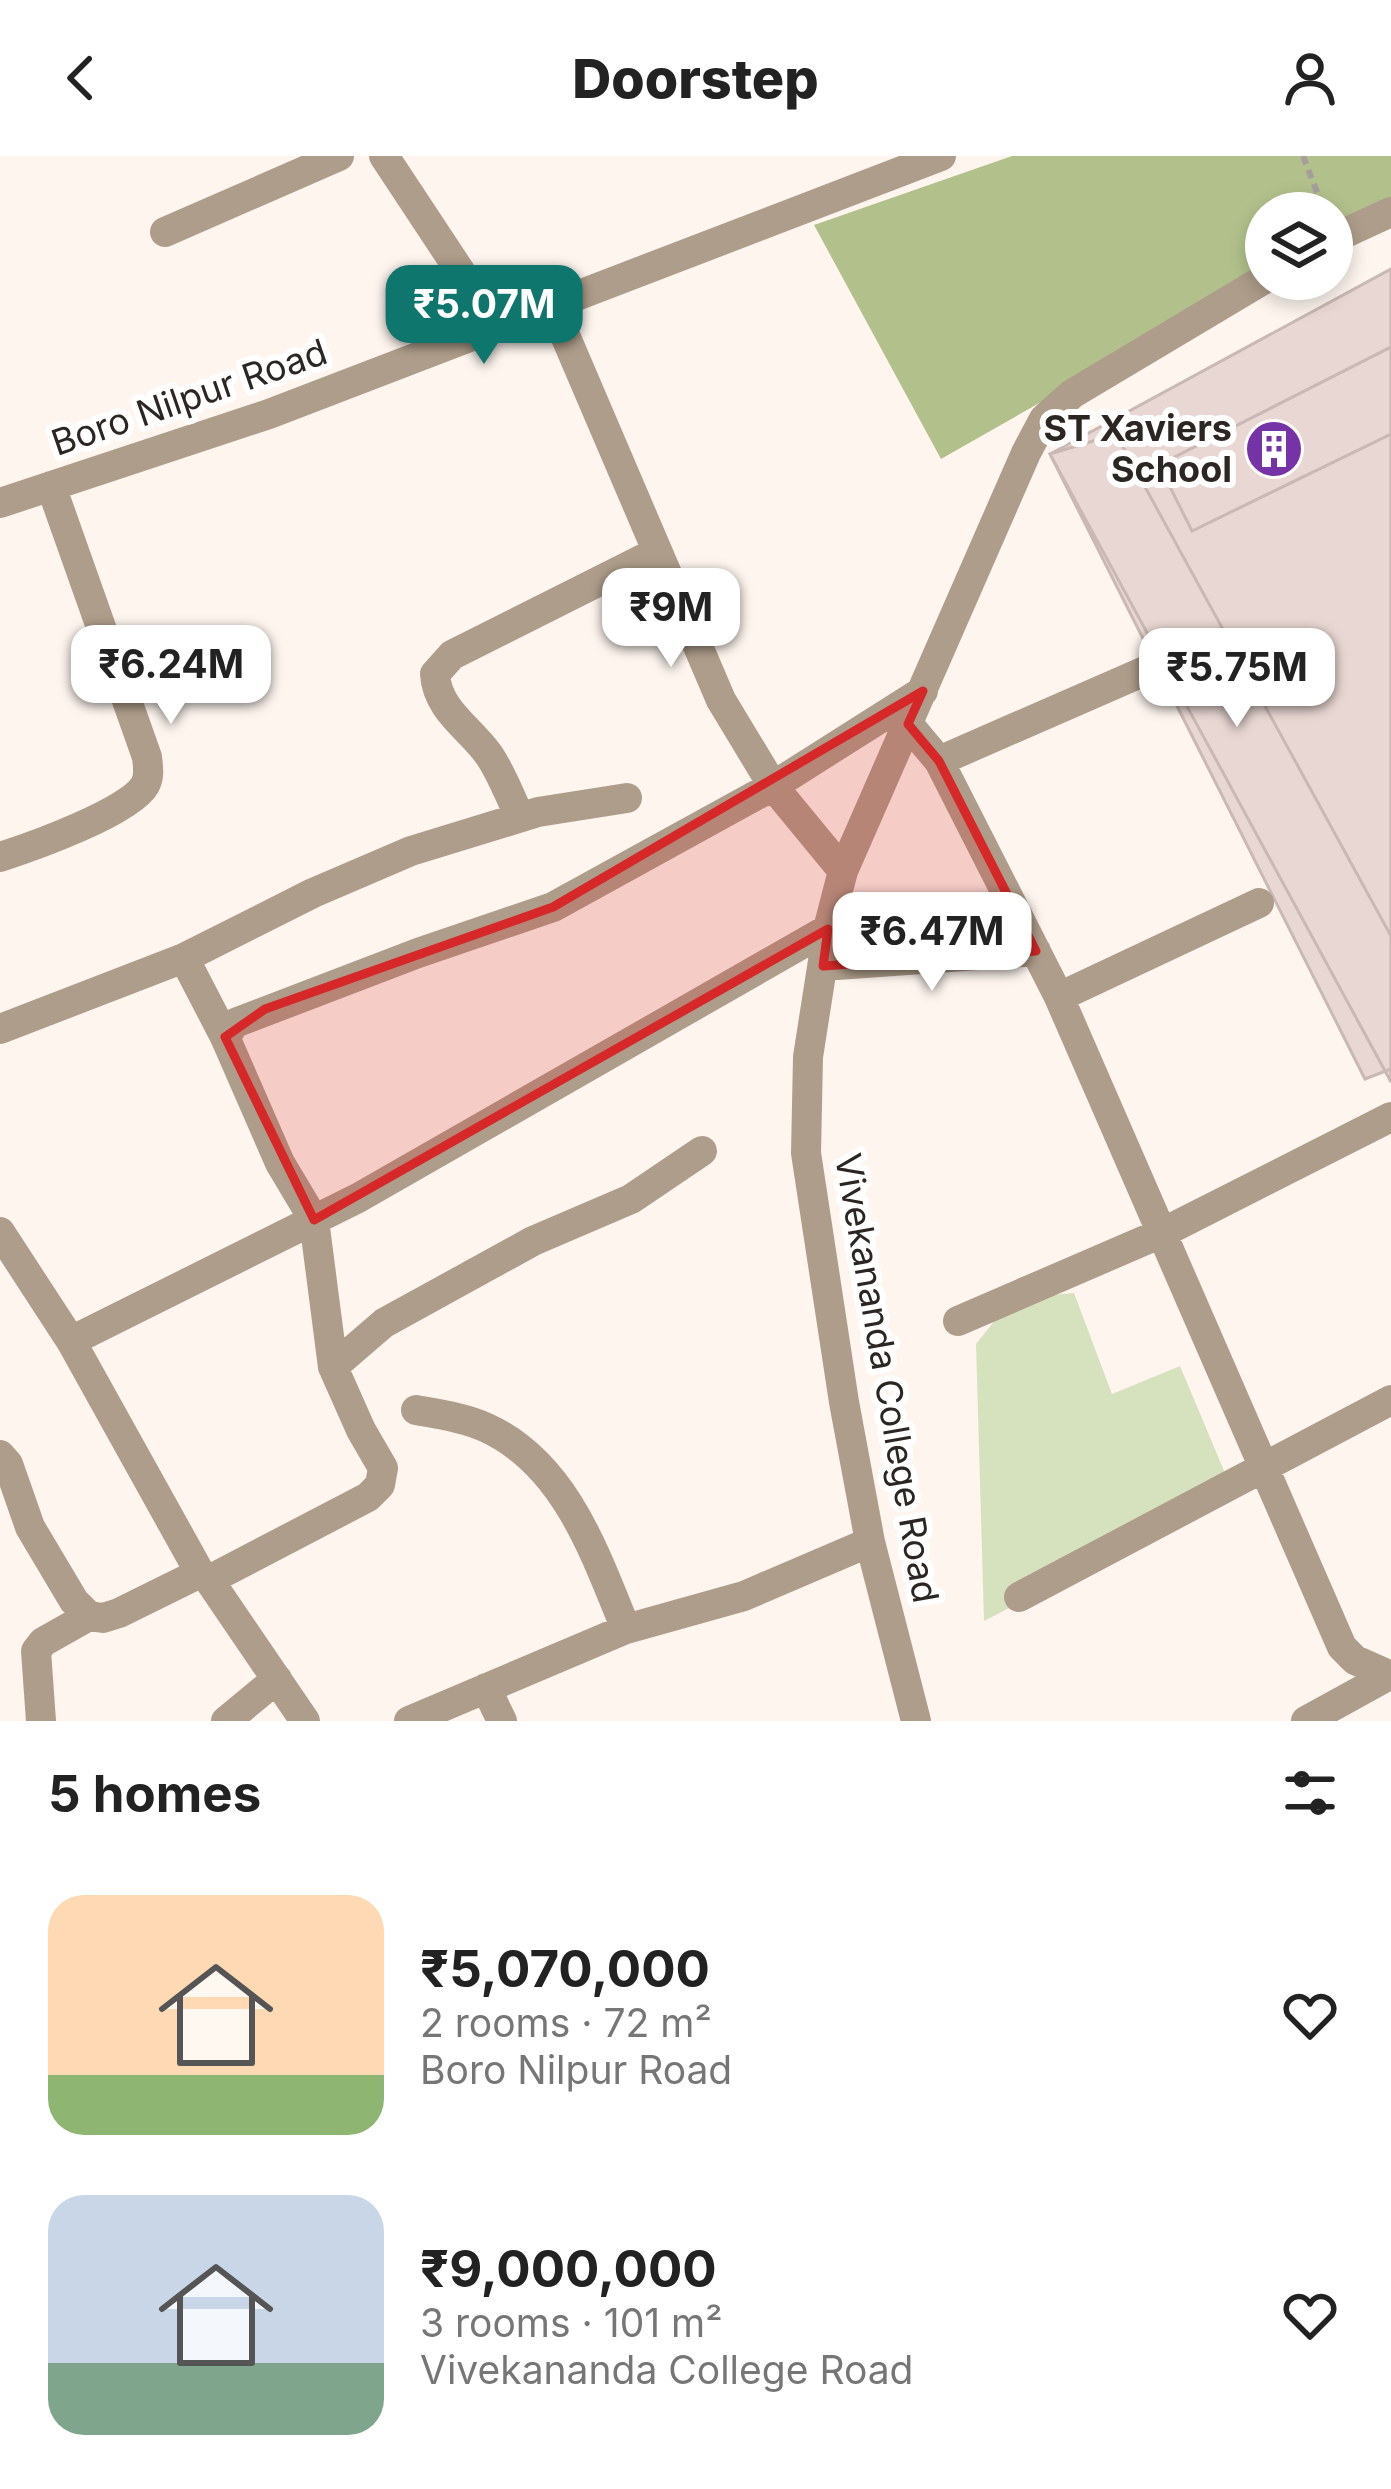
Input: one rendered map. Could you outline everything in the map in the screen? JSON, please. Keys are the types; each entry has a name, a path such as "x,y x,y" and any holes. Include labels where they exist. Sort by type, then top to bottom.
{"street":[{"path":"165,232 339,156"},
{"path":"384,156 497,327"},
{"name":"Boro Nilpur Road","path":"0,503 269,414 941,156"},
{"path":"1353,229 1391,212"},
{"name":"Vivekananda College Road","path":"916,1721 870,1542 806,1153 808,1058 828,929 843,872 1044,419 1072,394 1245,291"},
{"path":"553,305 721,700 773,786 843,872"},
{"path":"0,857 58,838 135,796 149,774 51,486"},
{"path":"520,817 490,757 446,704 435,674 452,656 655,553"},
{"path":"939,761 1145,671"},
{"path":"226,1037 235,1023 265,1009 553,907 773,786 923,691"},
{"path":"908,724 939,761 1059,997 1342,1647 1355,1660 1389,1676"},
{"path":"0,1029 184,958 313,893 411,851 520,817 627,798"},
{"path":"1059,997 1259,903"},
{"path":"71,1341 314,1220 828,929"},
{"path":"823,966 1036,951"},
{"path":"0,1455 8,1464 30,1527 74,1601 89,1616 103,1618 308,1531 368,1497 380,1485 383,1468 334,1367 314,1220 280,1163 226,1037 184,958"},
{"path":"958,1322 1164,1232 1391,1117"},
{"path":"334,1367 384,1323 533,1241 631,1199 702,1150"},
{"path":"0,1232 71,1341 205,1576 305,1721"},
{"path":"1018,1597 1391,1400"},
{"path":"416,1410 487,1427 541,1463 574,1513 626,1629"},
{"path":"409,1721 626,1629 744,1596 870,1542"},
{"path":"41,1721 36,1651 43,1642 89,1616"},
{"path":"1306,1721 1389,1676"},
{"path":"226,1721 277,1679"},
{"path":"486,1688 502,1721"}],"path":[{"path":"1304,156 1317,192"}],"highlighted area":[{"path":"923,691 908,724 939,761 1036,951 823,966 828,929 314,1220 225,1037 265,1009 553,907"}],"green space":[{"path":"1012,156 1391,156 1391,202 1353,224 1353,192 1245,192 1245,286 941,459 814,225"},
{"path":"1074,1293 1112,1394 1180,1366 1233,1492 984,1621 976,1344 1012,1299"}],"building":[{"path":"1391,269 1391,1069 1365,1079 1050,454 1334,300 1353,300 1353,290"},
{"name":"ST Xaviers School","path":"1391,347 1391,434 1192,531 1159,465"},
{"path":"1116,434 1391,936 1391,1082 1050,454"}],"place":[{"name":"ST Xaviers School","path":"1274,449"}]}
